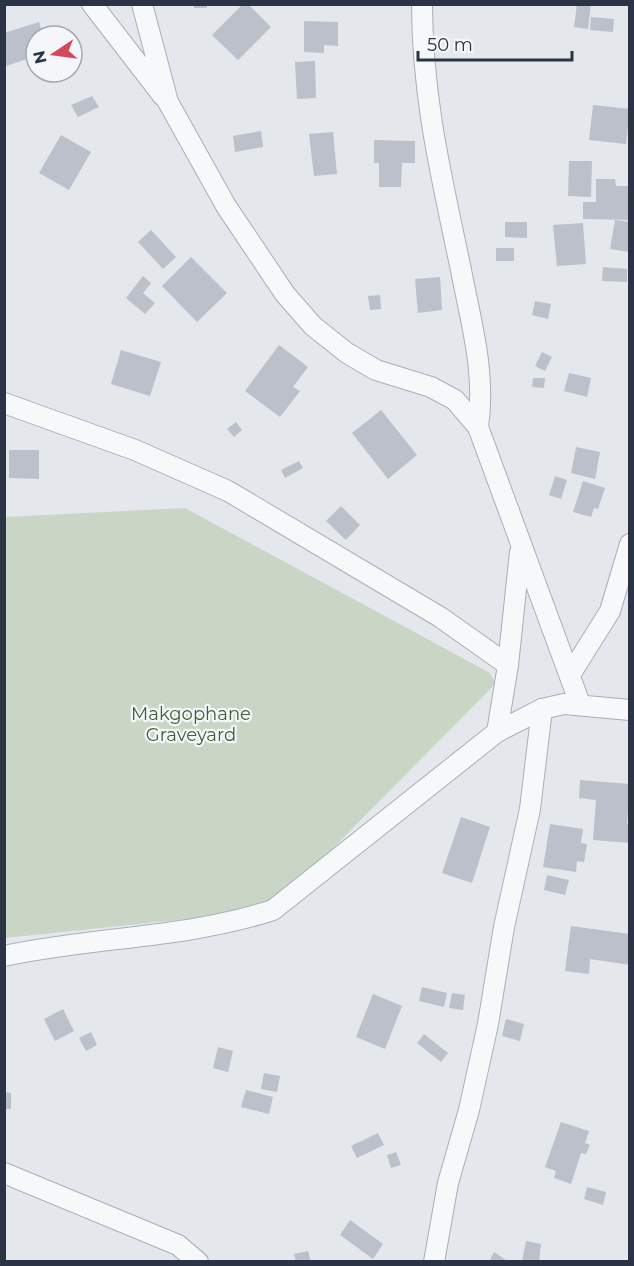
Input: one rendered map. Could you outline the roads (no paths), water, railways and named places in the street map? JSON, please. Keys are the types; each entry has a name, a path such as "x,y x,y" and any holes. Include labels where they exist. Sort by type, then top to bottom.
{"street":[{"path":"142,4 168,102"},
{"path":"422,4 422,54 427,106 478,349 482,399 478,427"},
{"path":"99,8 168,102 226,206 285,294 313,326 347,353 376,370 431,387 455,400 478,427 493,462 520,546 580,704"},
{"path":"4,403 135,450 228,491 441,617 508,665"},
{"path":"570,675 610,611 630,544"},
{"path":"497,732 508,665 520,546"},
{"path":"4,956 50,946 239,921 273,910 497,732 542,709 564,704 630,710"},
{"path":"434,1262 448,1183 469,1110 483,1046 504,927 530,809 542,709"},
{"path":"4,1173 178,1245 198,1262"}],"park label":[{"name":"Makgophane Graveyard","path":"191,724"}]}
